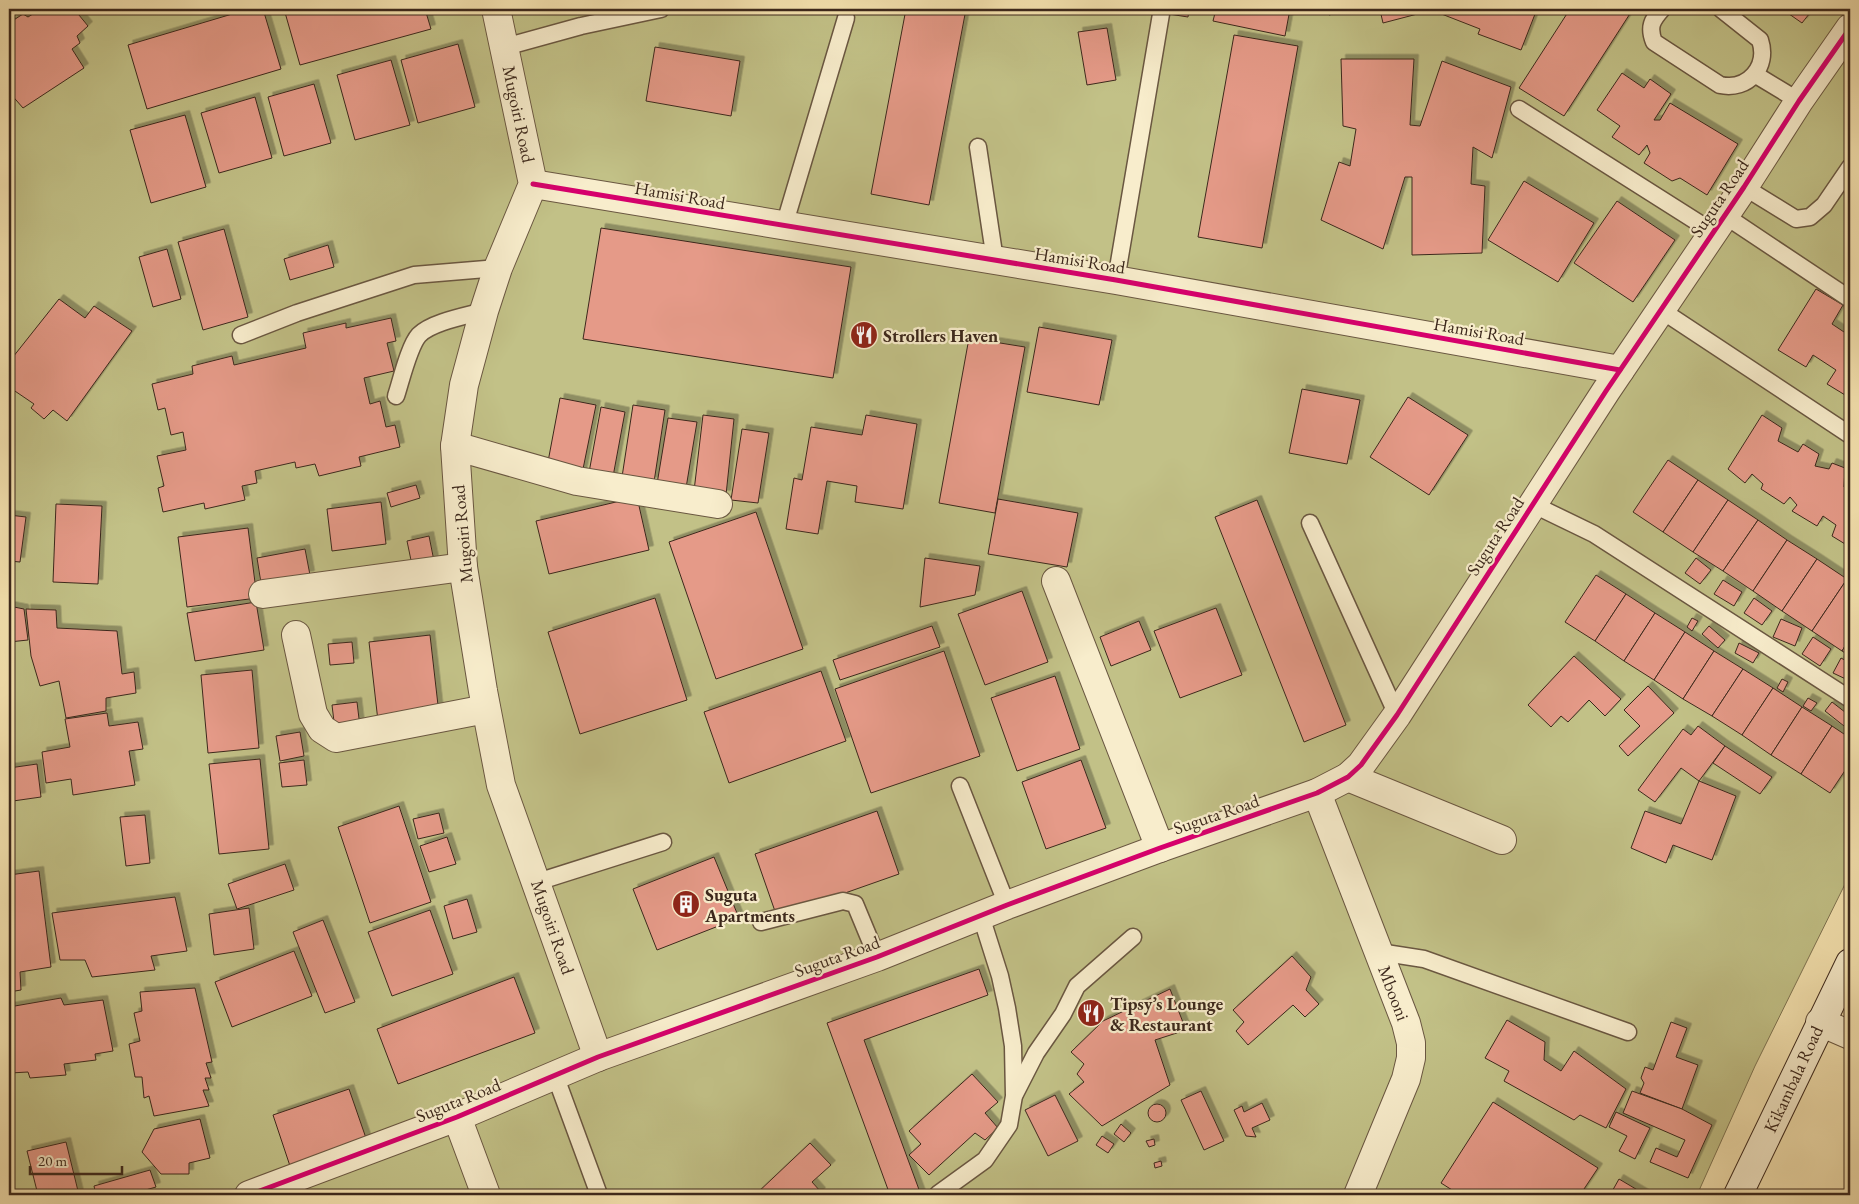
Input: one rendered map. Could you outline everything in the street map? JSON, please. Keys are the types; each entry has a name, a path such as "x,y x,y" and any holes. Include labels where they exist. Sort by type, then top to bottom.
{"street":[{"name":"Mugoiri Road","path":"496,9 534,184 498,268 464,385 455,446 463,567 486,709 501,785 598,1057"},
{"name":"Suguta Road","path":"249,1195 457,1117 598,1057 877,957 1007,905 1160,848 1317,793 1348,777 1361,764 1397,714 1620,370 1744,187 1799,101 1850,28"},
{"name":"Hamisi Road","path":"534,184 1116,280 1620,370"},
{"path":"455,446 577,481 718,504"},
{"path":"263,594 463,567"},
{"path":"1056,581 1160,848"},
{"path":"296,635 313,714 322,729 336,738 486,709"},
{"path":"1348,777 1502,840"},
{"name":"Mbooni","path":"1317,793 1406,1022 1411,1043 1411,1058 1406,1079 1358,1195"},
{"name":"Kikambala Road","path":"1738,1195 1850,963"},
{"path":"1820,1022 1850,1034"},
{"path":"457,1117 486,1195"}],"lane":[{"path":"505,47 581,26 661,9"},
{"path":"1662,9 1652,19 1650,32 1654,42 1720,85 1739,86 1756,75 1762,58 1762,48 1760,40 1721,9"},
{"path":"1116,280 1161,14"},
{"path":"784,226 846,18"},
{"path":"1756,75 1799,101"},
{"path":"1519,109 1850,299"},
{"path":"978,147 995,260"},
{"path":"1744,187 1796,219 1810,217 1824,205 1850,167"},
{"path":"241,335 297,313 414,275 498,268"},
{"path":"1661,310 1850,435"},
{"path":"396,396 412,345 419,335 430,327 484,311"},
{"path":"1532,504 1594,534 1850,699"},
{"path":"1310,522 1397,714"},
{"path":"960,786 1007,905"},
{"path":"537,882 663,842"},
{"path":"761,922 843,901 855,904 877,957"},
{"path":"938,1194 985,1160 1009,1125 1014,1096 1013,1046 1007,1008 1000,976 981,916"},
{"path":"1014,1096 1036,1053 1063,1014 1077,986 1133,937"},
{"path":"1379,952 1424,959 1628,1032"},
{"path":"555,1075 598,1192"}],"shaded area":[{"path":"9,9 1850,9 1850,874 1755,1066 1697,1195 9,1195"}],"building":[{"path":"41,9 74,9 88,26 77,36 80,43 72,49 84,68 23,108 9,92 9,23 23,14 28,17"},
{"path":"249,9 263,9 281,69 147,109 128,45"},
{"path":"284,9 425,9 431,29 300,65"},
{"path":"906,9 966,9 929,205 871,194"},
{"path":"1137,9 1189,9 1188,17"},
{"path":"1216,9 1290,9 1285,36 1213,21"},
{"path":"1327,9 1345,9 1345,11 1329,15"},
{"path":"1424,9 1425,12 1383,23 1380,10"},
{"path":"1440,9 1537,9 1521,50 1478,34 1480,29 1439,13"},
{"path":"1570,9 1633,9 1564,116 1519,88"},
{"path":"1782,9 1813,9 1802,23"},
{"path":"1107,28 1116,80 1087,85 1078,32"},
{"path":"1234,35 1298,46 1262,248 1198,237"},
{"path":"458,44 475,107 418,123 401,60"},
{"path":"655,47 740,61 731,116 646,101"},
{"path":"1341,59 1414,59 1410,125 1420,126 1442,61 1511,87 1492,158 1473,147 1471,184 1485,186 1482,253 1412,255 1412,177 1405,177 1383,249 1321,220 1339,162 1350,166 1356,129 1343,126"},
{"path":"391,60 410,125 355,140 337,75"},
{"path":"1622,73 1644,88 1650,79 1671,94 1654,120 1660,120 1670,103 1738,144 1707,195 1680,178 1672,181 1644,163 1650,153 1647,145 1639,155 1612,137 1620,126 1597,110"},
{"path":"314,84 331,143 284,156 268,97"},
{"path":"255,97 272,158 219,173 201,113"},
{"path":"185,115 206,187 151,203 130,130"},
{"path":"1524,181 1594,223 1558,282 1488,240"},
{"path":"1617,201 1675,240 1633,302 1574,263"},
{"path":"601,228 851,267 833,378 583,339"},
{"path":"224,229 248,317 203,330 178,242"},
{"path":"328,245 334,267 290,280 284,259"},
{"path":"167,249 181,299 153,307 139,257"},
{"path":"1816,289 1843,305 1832,324 1847,334 1850,328 1850,398 1827,384 1836,370 1813,355 1806,367 1778,350"},
{"path":"59,299 85,318 94,306 132,331 67,421 53,410 44,419 31,408 34,404 9,387 9,362"},
{"path":"391,318 396,341 387,343 394,371 364,378 370,404 380,401 386,427 395,425 400,447 359,457 361,466 319,476 315,464 296,468 295,462 255,471 257,483 242,486 245,500 205,509 204,503 163,512 158,488 164,486 157,456 186,450 183,432 171,435 165,408 158,410 152,384 193,374 192,366 232,356 234,365 306,348 303,333 346,323 346,328"},
{"path":"1039,327 1112,340 1099,405 1027,392"},
{"path":"969,338 1025,347 995,513 939,503"},
{"path":"1302,389 1360,400 1347,464 1289,453"},
{"path":"1408,397 1468,435 1429,495 1370,457"},
{"path":"560,398 596,405 582,474 547,467"},
{"path":"633,405 665,410 654,482 622,477"},
{"path":"601,407 625,412 612,482 588,478"},
{"path":"703,415 734,419 726,495 694,491"},
{"path":"866,415 917,424 903,509 855,502 857,486 827,481 818,534 786,529 794,478 802,480 811,427 862,435"},
{"path":"1762,415 1782,428 1778,441 1798,452 1803,444 1819,454 1815,466 1829,469 1832,463 1845,468 1844,487 1850,489 1850,547 1832,536 1836,525 1823,516 1817,526 1792,511 1797,505 1790,497 1784,504 1761,489 1763,484 1752,474 1745,483 1728,469"},
{"path":"668,418 697,422 685,494 656,490"},
{"path":"742,429 769,433 758,503 731,500"},
{"path":"1668,460 1698,480 1663,532 1633,512"},
{"path":"1698,480 1728,500 1693,552 1663,532"},
{"path":"416,485 420,498 391,507 387,493"},
{"path":"637,497 649,550 549,574 536,521"},
{"path":"998,499 1078,513 1067,567 988,554"},
{"path":"1257,500 1346,725 1304,742 1215,517"},
{"path":"1728,500 1758,520 1723,571 1693,552"},
{"path":"381,502 386,544 332,551 327,509"},
{"path":"56,504 102,506 98,584 53,582"},
{"path":"756,512 803,649 716,679 669,542"},
{"path":"9,515 26,517 20,562 9,561"},
{"path":"1758,520 1787,540 1753,591 1723,571"},
{"path":"248,528 257,598 187,607 178,537"},
{"path":"429,536 434,561 412,565 407,541"},
{"path":"1787,540 1817,559 1782,611 1753,591"},
{"path":"305,549 310,575 261,583 257,558"},
{"path":"925,558 980,566 975,595 920,607"},
{"path":"1696,558 1711,570 1700,584 1685,573"},
{"path":"1817,559 1847,579 1812,631 1782,611"},
{"path":"1596,575 1626,594 1595,641 1565,622"},
{"path":"1847,579 1850,581 1850,638 1842,651 1812,631"},
{"path":"1723,580 1742,592 1734,606 1714,594"},
{"path":"1022,591 1048,662 985,685 958,614"},
{"path":"1626,594 1655,613 1624,661 1595,641"},
{"path":"655,598 687,700 580,734 548,632"},
{"path":"1754,598 1772,611 1762,625 1744,613"},
{"path":"256,602 264,650 195,661 187,613"},
{"path":"9,606 24,609 28,640 9,642"},
{"path":"1216,608 1242,675 1180,698 1154,631"},
{"path":"26,609 56,610 57,628 117,631 122,674 134,672 136,693 106,698 106,711 66,718 59,681 40,686 31,656"},
{"path":"1655,613 1685,632 1654,680 1624,661"},
{"path":"1692,618 1698,621 1692,631 1687,627"},
{"path":"1781,619 1802,628 1795,646 1773,637"},
{"path":"1139,621 1151,650 1111,666 1100,637"},
{"path":"932,626 940,647 840,680 833,660"},
{"path":"1709,626 1725,640 1718,648 1702,634"},
{"path":"1685,632 1714,651 1683,699 1654,680"},
{"path":"430,635 439,714 378,721 369,642"},
{"path":"1813,637 1831,649 1820,666 1802,654"},
{"path":"1850,638 1850,656 1842,651"},
{"path":"352,642 354,663 330,665 328,644"},
{"path":"1739,643 1759,653 1753,663 1735,653"},
{"path":"944,651 980,756 871,793 835,689"},
{"path":"1714,651 1743,669 1712,716 1683,699"},
{"path":"1574,656 1621,699 1605,716 1589,700 1568,722 1561,716 1551,727 1528,705"},
{"path":"1841,658 1850,663 1850,681 1833,673"},
{"path":"1743,669 1773,688 1742,735 1712,716"},
{"path":"252,670 259,748 208,753 201,675"},
{"path":"821,671 846,741 729,783 704,712"},
{"path":"1055,676 1080,749 1017,771 991,698"},
{"path":"1782,679 1788,682 1783,692 1777,688"},
{"path":"1648,686 1674,713 1628,756 1619,746 1640,726 1624,710"},
{"path":"1773,688 1802,707 1771,755 1742,735"},
{"path":"1808,698 1817,703 1811,711 1803,706"},
{"path":"357,702 360,727 335,730 332,705"},
{"path":"1832,702 1850,716 1844,726 1825,711"},
{"path":"1802,707 1832,726 1801,774 1771,755"},
{"path":"107,713 109,726 138,722 143,749 129,751 135,785 73,795 71,779 46,783 42,752 70,747 65,719"},
{"path":"1698,726 1725,746 1699,781 1681,768 1655,802 1638,790 1683,729 1691,735"},
{"path":"1832,726 1850,738 1850,763 1830,793 1801,774"},
{"path":"300,732 304,756 280,761 276,736"},
{"path":"1725,746 1772,777 1760,794 1713,763"},
{"path":"260,759 269,849 219,854 209,764"},
{"path":"304,760 307,785 282,787 279,763"},
{"path":"1081,760 1106,828 1046,849 1022,782"},
{"path":"37,764 41,797 13,801 9,768"},
{"path":"1699,781 1736,796 1712,860 1673,845 1666,863 1631,848 1645,811 1681,824"},
{"path":"399,806 431,902 370,923 338,827"},
{"path":"877,811 899,874 777,917 755,854"},
{"path":"439,813 444,833 418,839 413,819"},
{"path":"145,815 150,863 126,866 120,817"},
{"path":"447,837 456,864 429,872 420,846"},
{"name":"Suguta Apartments","path":"714,857 739,918 657,950 633,889"},
{"path":"285,864 294,890 237,909 228,884"},
{"path":"39,871 51,967 20,972 21,990 9,992 9,875"},
{"path":"175,897 187,951 151,956 155,970 92,977 85,960 60,960 52,913"},
{"path":"467,899 477,932 453,939 444,906"},
{"path":"249,908 254,949 214,955 209,914"},
{"path":"430,910 453,974 392,996 368,932"},
{"path":"323,920 355,1002 325,1013 293,932"},
{"path":"294,951 312,996 232,1027 215,982"},
{"path":"1292,956 1311,977 1306,990 1319,1004 1305,1017 1293,1005 1248,1045 1236,1031 1244,1022 1233,1010"},
{"path":"979,969 988,995 864,1040 921,1195 890,1195 827,1023"},
{"path":"514,977 535,1033 398,1084 377,1029"},
{"path":"195,988 212,1062 206,1063 211,1078 205,1078 209,1090 203,1090 209,1106 154,1116 149,1096 144,1098 142,1077 135,1077 129,1044 140,1041 134,1013 142,1011 140,992"},
{"path":"1170,989 1186,1030 1155,1040 1170,1085 1102,1126 1069,1094 1084,1082 1077,1074 1084,1064 1071,1052 1103,1021"},
{"path":"61,998 64,1005 103,1000 113,1051 95,1054 96,1060 64,1064 66,1075 30,1078 28,1072 10,1073 9,1007"},
{"path":"1507,1020 1545,1042 1544,1060 1561,1071 1574,1051 1626,1089 1606,1128 1580,1115 1574,1120 1504,1081 1509,1071 1485,1058"},
{"path":"1671,1022 1687,1028 1676,1057 1698,1065 1682,1109 1640,1093 1644,1083 1641,1078 1645,1067 1653,1070"},
{"path":"972,1074 998,1102 985,1113 998,1128 985,1140 975,1133 929,1175 909,1155 921,1144 909,1131"},
{"path":"349,1089 367,1141 290,1166 273,1115"},
{"path":"1201,1091 1224,1141 1204,1150 1181,1100"},
{"path":"1632,1091 1682,1109 1712,1125 1688,1178 1650,1162 1656,1148 1677,1157 1685,1140 1623,1113"},
{"path":"1055,1095 1078,1141 1048,1156 1025,1110"},
{"path":"1493,1102 1598,1168 1580,1195 1460,1195 1441,1183"},
{"path":"1262,1103 1270,1120 1252,1128 1256,1137 1246,1136 1234,1110 1242,1106 1244,1112"},
{"path":"1157,1104 1163,1107 1166,1113 1163,1119 1157,1122 1151,1119 1148,1113 1151,1107"},
{"path":"1616,1112 1650,1128 1635,1159 1619,1151 1627,1136 1609,1127"},
{"path":"200,1119 210,1158 189,1163 189,1174 161,1174 142,1152 154,1129"},
{"path":"1121,1124 1131,1133 1124,1142 1114,1134"},
{"path":"1102,1136 1114,1144 1108,1153 1096,1145"},
{"path":"1154,1139 1155,1145 1149,1147 1146,1141"},
{"path":"66,1142 79,1195 38,1195 27,1151"},
{"path":"810,1143 831,1165 812,1182 821,1192 818,1195 755,1195"},
{"path":"1161,1161 1162,1166 1155,1168 1154,1163"},
{"path":"150,1170 156,1187 128,1195 96,1195 94,1186"},
{"path":"1619,1179 1646,1195 1610,1195"}],"cycle path":[{"path":"249,1195 457,1117 598,1057 877,957 1007,905 1160,848 1317,793 1348,777 1361,765 1397,715 1606,391 1744,187 1799,101 1850,28"},
{"path":"533,184 1116,280 1620,370"}],"place":[{"name":"Strollers Haven","path":"864,335"},
{"name":"Suguta Apartments","path":"686,904"},
{"name":"Tipsy’s Lounge & Restaurant","path":"1091,1013"}]}
